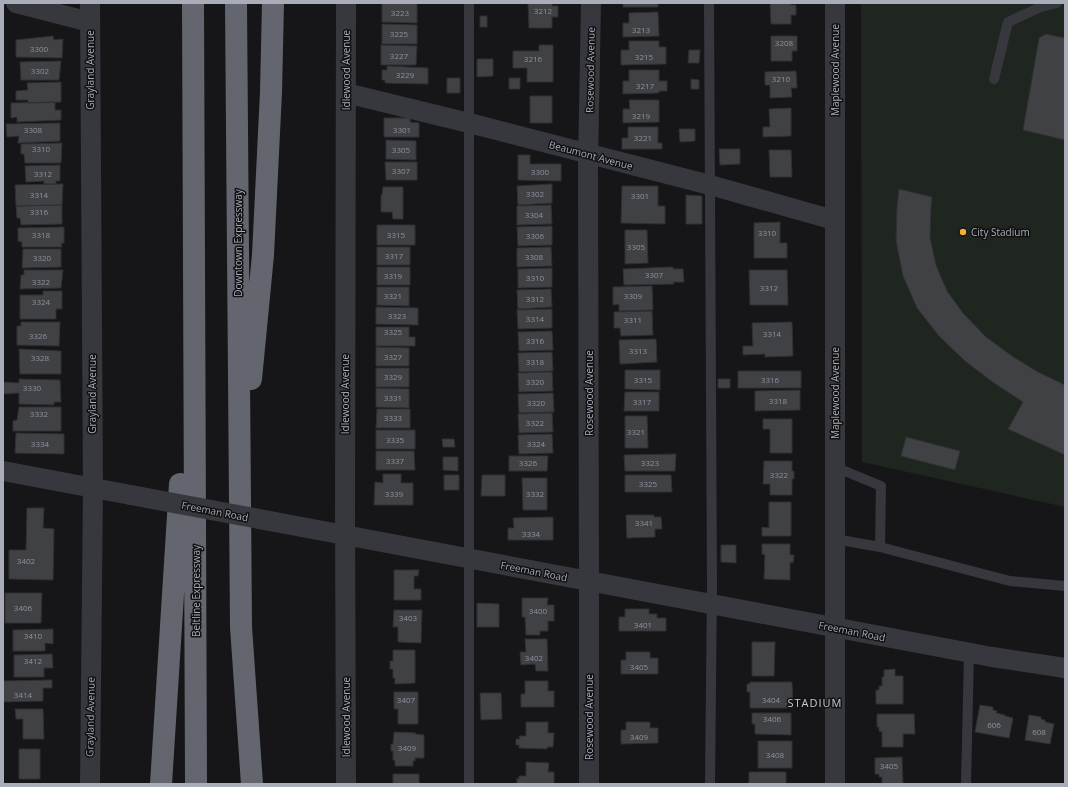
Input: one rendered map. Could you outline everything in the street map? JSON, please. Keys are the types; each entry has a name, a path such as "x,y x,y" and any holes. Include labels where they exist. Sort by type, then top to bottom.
{"highway":[{"path":"161,784 183,444 195,398 194,3"},
{"name":"Downtown Expressway","path":"236,3 240,483"},
{"path":"252,784 241,627 240,483 263,255 271,92 273,3"},
{"name":"Beltline Expressway","path":"195,398 196,784"}],"street":[{"path":"16,3 90,12"},
{"name":"Idlewood Avenue","path":"346,3 346,784"},
{"name":"Rosewood Avenue","path":"589,784 588,154 591,3"},
{"name":"Maplewood Avenue","path":"835,3 835,784"},
{"name":"Grayland Avenue","path":"90,12 93,488 90,784"},
{"name":"Beaumont Avenue","path":"346,93 710,185 834,220"},
{"name":"Freeman Road","path":"3,471 969,653 1065,668"}],"lane":[{"path":"469,3 469,784"},
{"path":"709,3 711,604 710,784"},
{"path":"994,79 1008,22 1041,7 1057,3"},
{"path":"835,468 881,486 880,546"},
{"path":"835,539 880,546 1010,581 1065,586"},
{"path":"966,784 969,653"}],"shaded area":[{"name":"City Stadium","path":"861,3 1065,3 1065,507 862,462"}],"building":[{"path":"382,3 417,3 417,23 382,22"},
{"path":"528,3 552,3 552,6 558,6 558,17 552,17 552,28 529,28"},
{"path":"623,3 658,3 658,7 623,7"},
{"path":"770,3 791,3 791,5 796,5 796,15 791,15 791,24 771,24"},
{"path":"658,12 659,36 623,37 623,23 629,23 629,13"},
{"path":"480,16 487,16 487,27 480,27"},
{"path":"382,24 417,25 417,44 382,44"},
{"path":"1046,34 1065,38 1065,140 1023,130 1039,38"},
{"path":"53,36 54,40 63,39 62,58 16,57 16,40"},
{"path":"771,36 797,36 797,51 792,51 792,61 771,61"},
{"path":"629,41 659,41 659,47 666,47 666,64 621,65 621,50 629,50"},
{"path":"381,45 417,46 416,65 381,65"},
{"path":"539,45 553,45 553,82 527,82 527,68 513,68 513,51 539,51"},
{"path":"689,50 700,50 699,63 688,63"},
{"path":"477,59 493,59 493,76 477,77"},
{"path":"61,61 59,80 21,80 20,62"},
{"path":"387,66 428,68 428,84 385,83 385,80 382,80 382,70 387,70"},
{"path":"629,70 659,70 659,81 667,81 667,91 659,91 659,93 623,94 623,81 629,81"},
{"path":"796,71 797,88 791,88 792,97 770,98 770,85 765,85 765,72"},
{"path":"447,78 460,78 460,93 447,93"},
{"path":"509,78 520,78 520,89 509,89"},
{"path":"691,79 699,80 699,89 691,89"},
{"path":"61,82 61,102 28,103 28,100 16,100 16,91 28,90 27,83"},
{"path":"530,96 552,96 552,123 530,123"},
{"path":"629,100 659,100 659,122 623,123 623,109 630,109"},
{"path":"55,102 55,110 61,110 61,120 17,122 17,117 11,118 11,103"},
{"path":"791,108 791,136 763,137 763,127 770,127 769,109"},
{"path":"384,118 410,118 410,122 419,123 419,137 384,137"},
{"path":"60,123 60,141 18,143 19,136 7,137 6,124"},
{"path":"628,127 658,127 658,143 662,143 662,149 622,149 622,138 628,138"},
{"path":"679,129 695,129 695,141 680,142"},
{"path":"386,140 416,141 416,160 386,159"},
{"path":"62,143 61,163 25,163 24,154 21,154 21,144"},
{"path":"719,149 740,149 740,164 720,165"},
{"path":"769,150 791,150 792,177 770,177"},
{"path":"518,155 530,155 530,164 561,164 561,181 518,180"},
{"path":"385,162 417,162 417,180 386,180"},
{"path":"60,165 60,181 56,181 56,184 44,184 44,181 26,182 25,166"},
{"path":"63,184 62,205 16,206 15,185"},
{"path":"552,184 552,203 518,205 517,186"},
{"path":"622,186 658,186 658,206 665,206 665,224 621,223"},
{"path":"383,187 403,187 403,219 393,219 392,212 381,212 381,195"},
{"path":"899,189 932,197 930,237 936,265 947,291 963,313 986,337 1012,356 1038,372 1065,385 1065,455 1008,429 1023,402 994,383 965,361 939,336 917,308 903,276 896,241"},
{"path":"686,195 702,196 702,224 686,224"},
{"path":"62,205 62,224 21,225 20,218 17,218 16,206"},
{"path":"551,205 552,224 517,225 517,206"},
{"path":"780,222 780,243 787,243 787,258 754,258 754,223"},
{"path":"377,225 415,225 415,245 377,245"},
{"path":"552,226 552,245 518,246 517,227"},
{"path":"64,227 64,243 61,243 62,247 22,247 22,242 18,241 18,228"},
{"path":"625,230 647,230 648,263 625,264"},
{"path":"377,247 410,247 410,265 377,265"},
{"path":"551,247 552,266 517,267 517,248"},
{"path":"23,249 61,249 61,267 22,268"},
{"path":"377,267 410,267 410,285 377,285"},
{"path":"673,267 673,269 683,269 684,282 673,282 674,284 624,285 623,269"},
{"path":"552,268 552,287 518,288 518,269"},
{"path":"24,270 63,270 61,288 20,289 21,275 24,275"},
{"path":"749,270 787,270 788,305 750,305"},
{"path":"652,286 653,310 619,311 619,304 613,305 613,287"},
{"path":"377,287 409,287 409,306 377,305"},
{"path":"551,289 552,307 518,309 517,290"},
{"path":"43,291 62,291 62,309 56,309 56,319 20,319 20,295 43,295"},
{"path":"376,307 418,308 418,325 376,324"},
{"path":"552,309 552,328 518,329 517,310"},
{"path":"652,311 653,335 621,336 620,328 614,328 614,312"},
{"path":"21,322 60,322 59,346 17,345 17,326 21,326"},
{"path":"792,322 793,356 765,357 765,354 743,355 743,346 753,346 752,323"},
{"path":"376,327 409,327 409,337 415,337 415,346 376,346"},
{"path":"552,331 553,350 519,351 518,332"},
{"path":"656,339 657,362 620,364 619,340"},
{"path":"376,347 409,348 409,366 376,366"},
{"path":"19,349 61,351 61,374 20,374"},
{"path":"552,352 553,371 519,372 518,353"},
{"path":"376,368 409,368 409,387 376,387"},
{"path":"625,370 660,370 660,390 625,389"},
{"path":"738,371 801,371 801,388 738,388"},
{"path":"552,372 553,391 519,392 518,373"},
{"path":"19,379 60,380 61,402 54,402 54,405 19,404 19,393 4,394 3,382 19,383"},
{"path":"718,379 730,379 730,388 718,388"},
{"path":"376,388 409,389 409,408 376,407"},
{"path":"800,390 800,410 755,411 755,391"},
{"path":"625,392 659,392 659,411 624,411"},
{"path":"553,393 554,412 519,413 518,394"},
{"path":"19,407 61,407 61,431 13,431 13,421 17,420"},
{"path":"377,409 410,409 410,428 376,428"},
{"path":"552,413 553,432 519,433 518,414"},
{"path":"625,416 647,416 648,448 625,448"},
{"path":"763,419 792,419 792,453 770,453 770,429 763,429"},
{"path":"376,430 415,430 415,449 376,449"},
{"path":"16,433 64,434 64,454 15,453"},
{"path":"552,434 553,453 519,454 518,435"},
{"path":"906,437 960,451 955,470 901,456"},
{"path":"442,439 454,439 455,447 443,447"},
{"path":"376,451 414,451 415,470 376,470"},
{"path":"676,454 675,471 625,471 624,455"},
{"path":"509,456 548,456 547,471 509,471"},
{"path":"443,457 458,457 458,471 443,470"},
{"path":"764,461 792,461 794,479 792,479 792,495 770,495 770,484 763,484"},
{"path":"383,474 401,474 401,483 413,483 413,505 374,505 375,482 383,483"},
{"path":"444,475 459,475 459,490 444,490"},
{"path":"482,475 505,475 505,496 481,496"},
{"path":"625,475 671,475 672,492 625,492"},
{"path":"522,478 547,478 547,510 523,510"},
{"path":"769,502 791,502 791,536 762,536 762,527 769,528"},
{"path":"27,508 44,508 43,528 54,529 53,580 9,579 9,550 26,550"},
{"path":"626,515 654,515 654,517 661,517 662,529 655,529 655,537 627,538"},
{"path":"553,517 553,540 508,540 508,528 514,528 513,518"},
{"path":"762,544 790,544 790,555 794,555 793,563 790,562 790,580 764,579 765,555 762,554"},
{"path":"721,545 736,545 736,563 721,562"},
{"path":"394,570 419,570 418,576 414,576 414,589 421,589 421,600 394,600"},
{"path":"5,593 42,593 41,623 5,623"},
{"path":"522,598 548,598 547,605 554,605 554,621 548,621 548,631 540,631 540,635 526,635 525,617 522,617"},
{"path":"477,603 499,604 499,627 477,627"},
{"path":"625,609 649,609 649,614 657,614 657,618 666,618 666,631 619,631 619,617 625,617"},
{"path":"394,610 422,610 421,643 398,642 398,627 393,627"},
{"path":"53,629 53,644 45,643 45,651 13,651 13,630"},
{"path":"525,639 547,639 548,671 536,671 535,664 521,665 520,652 526,652"},
{"path":"752,642 775,642 774,676 752,676"},
{"path":"393,650 415,650 415,683 395,684 393,669 390,669 390,661 393,661"},
{"path":"626,652 650,652 650,658 658,658 658,674 621,674 621,660 626,660"},
{"path":"52,654 53,668 44,668 44,677 14,677 14,655"},
{"path":"895,669 895,676 903,676 903,704 876,704 876,690 879,690 879,686 882,686 884,670"},
{"path":"52,680 52,688 43,688 43,701 3,702 3,681"},
{"path":"525,681 548,681 548,691 554,691 554,707 521,707 521,694 525,694"},
{"path":"750,682 792,682 793,708 750,708 750,692 747,692 747,684 750,684"},
{"path":"394,692 418,692 418,724 398,724 398,709 394,709"},
{"path":"480,693 501,693 502,719 481,720"},
{"path":"980,705 993,707 993,710 997,711 996,713 1013,718 1009,738 975,732"},
{"path":"15,709 43,709 44,739 23,739 23,719 16,719"},
{"path":"752,713 791,713 791,735 755,734 755,724 752,724"},
{"path":"877,714 914,714 915,734 903,734 903,747 882,747 882,732 879,731 879,727 877,727"},
{"path":"1029,715 1041,717 1041,719 1045,720 1045,722 1054,724 1050,744 1025,740"},
{"path":"526,722 548,722 548,733 554,733 553,747 547,747 547,749 519,748 519,745 516,745 516,739 520,739 519,736 526,736"},
{"path":"626,722 650,722 650,728 658,728 658,743 621,744 621,730 626,730"},
{"path":"394,732 424,735 424,758 415,758 415,761 413,761 413,766 395,766 393,751 391,751"},
{"path":"758,741 792,741 792,768 758,768"},
{"path":"19,749 40,749 40,779 19,779"},
{"path":"902,757 903,784 882,784 882,777 879,777 879,774 875,774 875,758"},
{"path":"526,762 549,763 548,772 554,772 554,784 517,784 517,778 519,779 519,776 526,776"},
{"path":"749,772 786,772 786,784 749,784"},
{"path":"393,774 419,774 419,784 393,784"}],"place":[{"name":"City Stadium","path":"963,232"}],"district":[{"name":"STADIUM","path":"815,703"}]}
